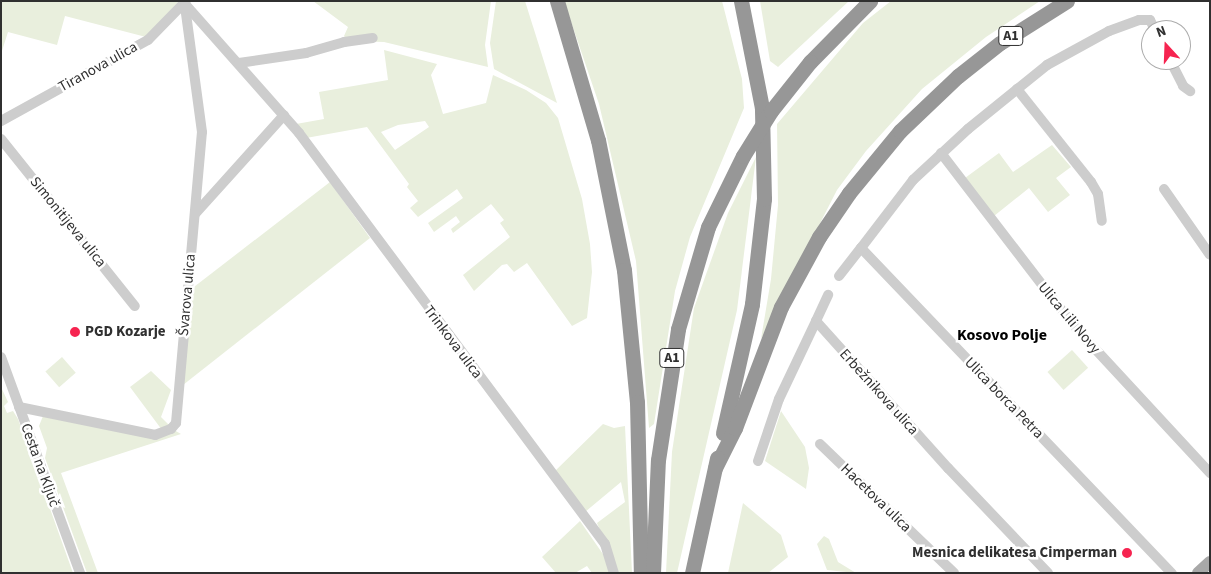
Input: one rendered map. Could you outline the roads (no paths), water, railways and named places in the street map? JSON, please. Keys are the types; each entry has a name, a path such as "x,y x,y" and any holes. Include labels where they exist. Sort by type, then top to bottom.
{"highway":[{"path":"557,1 598,140 624,270 638,428 641,573"},
{"path":"715,468 752,304 764,199 762,108 741,1"},
{"name":"A1","path":"653,573 658,460 678,329 705,236 743,156 771,111 810,62 870,1"},
{"name":"A1","path":"692,573 715,468 734,428 781,307 819,237 854,186 900,131 958,76 1000,44 1067,1"}],"main road":[{"path":"1198,573 1210,562"}],"street":[{"name":"Trinkova ulica","path":"185,2 284,115 605,544 614,573"},
{"name":"Tiranova ulica","path":"1,122 148,40 185,2"},
{"name":"Švarova ulica","path":"19,407 155,435 172,430 179,411 202,132 185,2"},
{"path":"839,276 913,180 941,153 1047,65 1083,44 1141,20"},
{"path":"239,64 373,38"},
{"path":"1175,70 1183,86 1190,91"},
{"path":"1017,89 1091,182 1098,194 1102,221"},
{"path":"195,214 284,115"},
{"name":"Simonitijeva ulica","path":"1,139 135,306"},
{"name":"Ulica Lili Novy","path":"941,153 1073,325 1210,472"},
{"path":"1164,189 1210,255"},
{"name":"Ulica borca Petra","path":"861,248 1172,573"},
{"path":"758,461 779,399 828,295"},
{"name":"Erbežnikova ulica","path":"816,321 948,468 1048,573"},
{"name":"Cesta na Ključ","path":"1,357 80,573"},
{"name":"Hacetova ulica","path":"820,444 954,573"}],"place":[{"name":"PGD Kozarje","path":"75,332"},
{"name":"Mesnica delikatesa Cimperman","path":"1127,553"}],"district":[{"name":"Kosovo Polje","path":"1002,335"}]}
